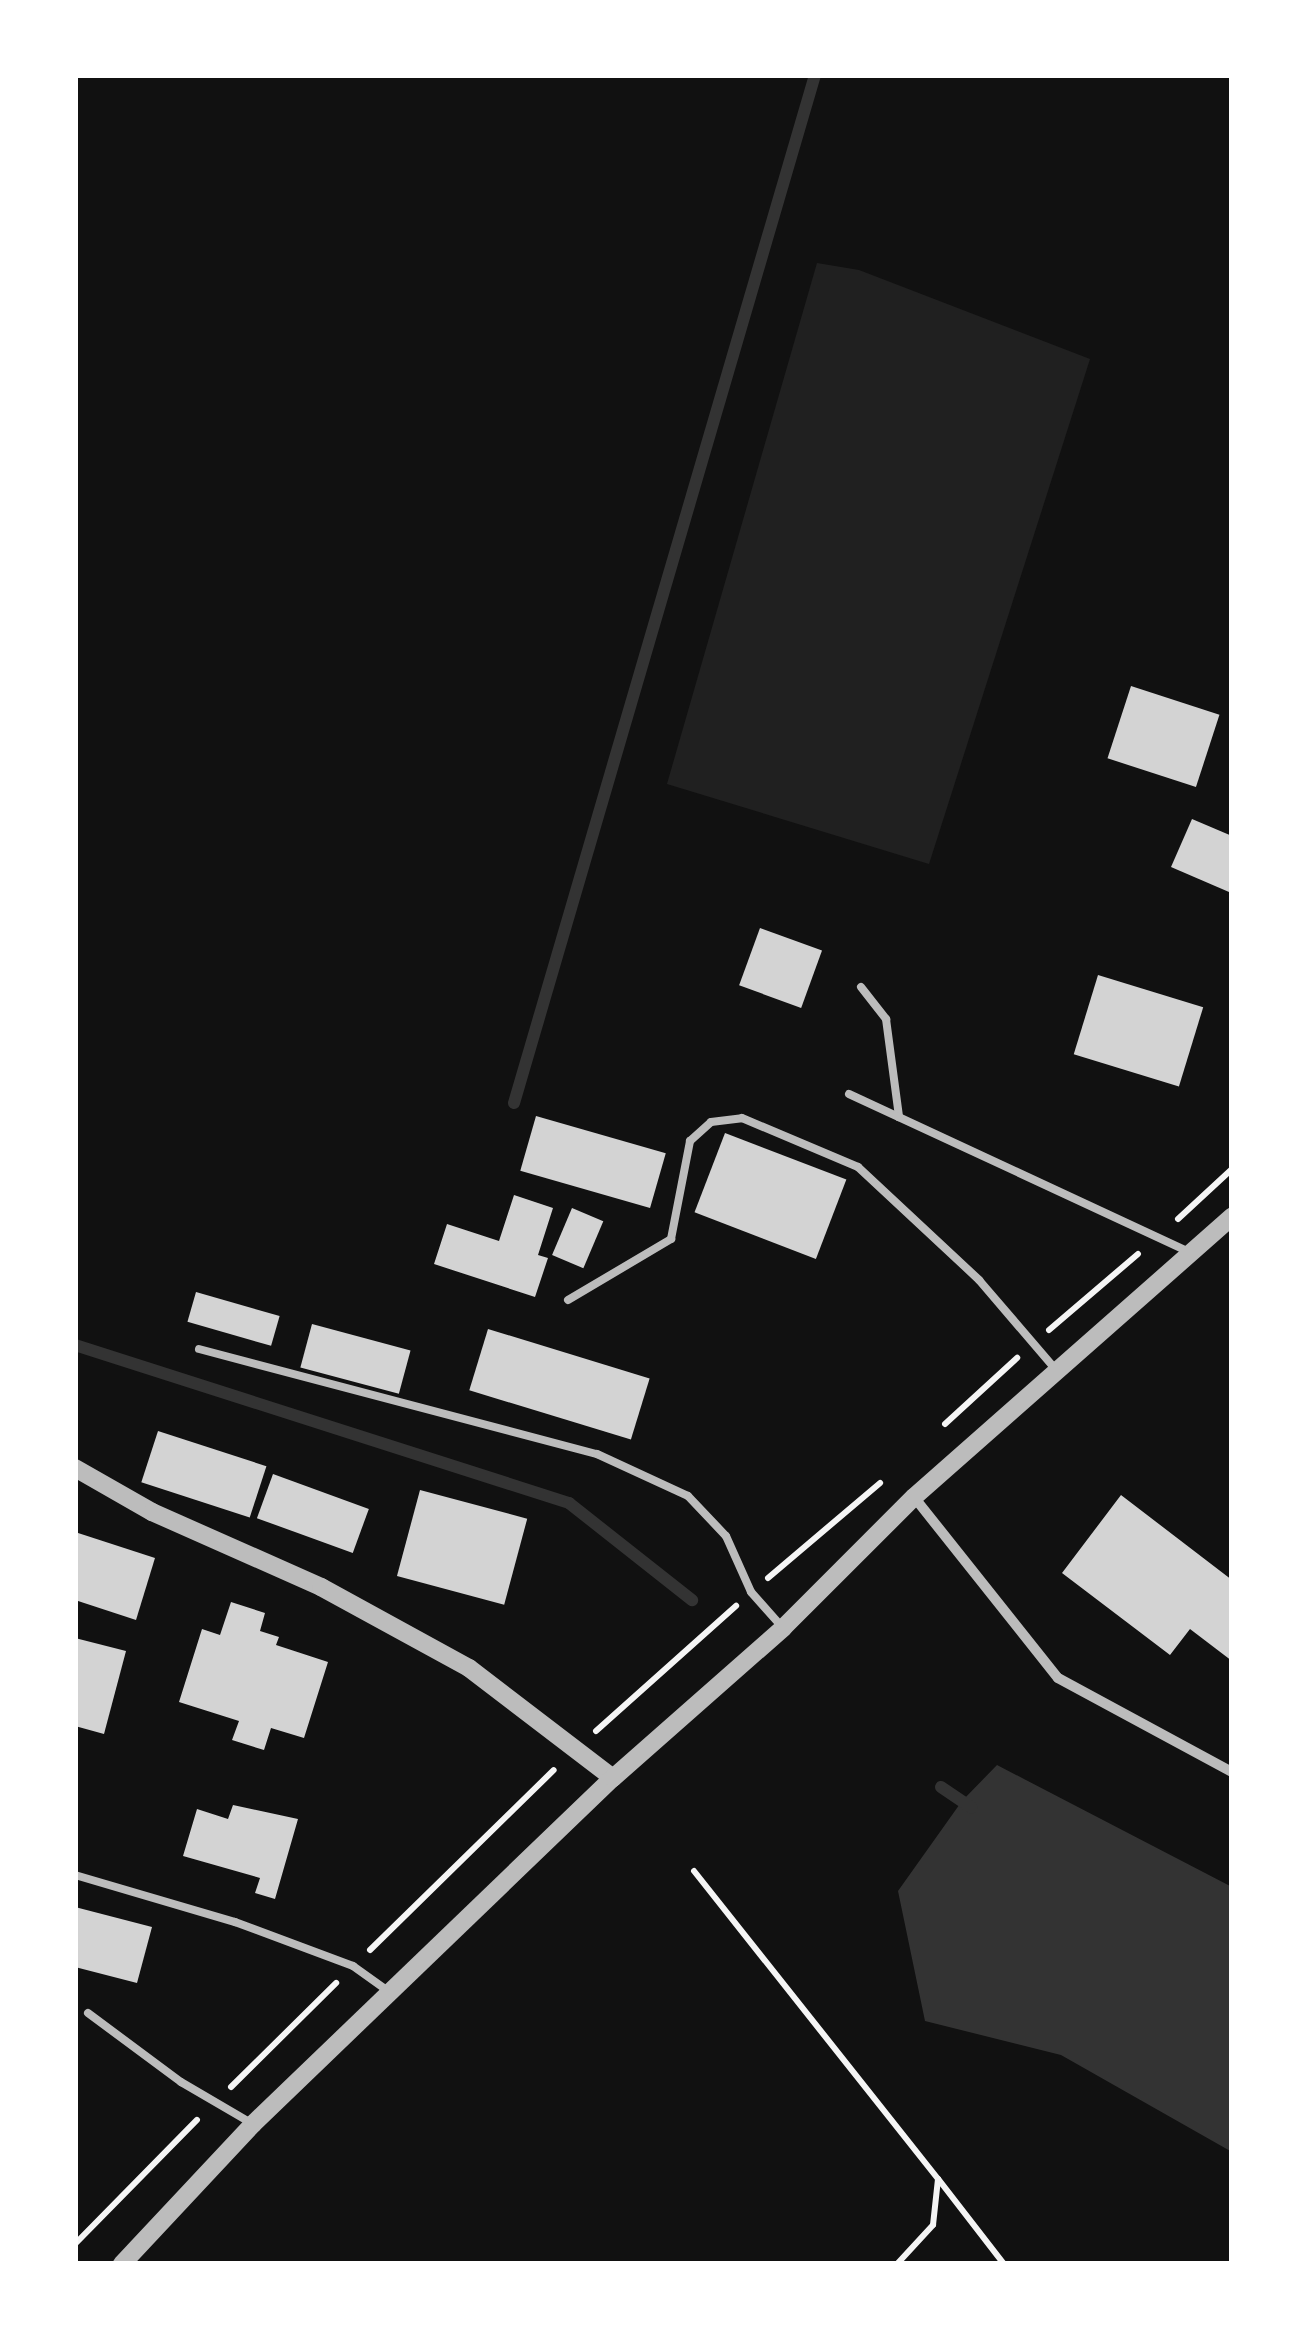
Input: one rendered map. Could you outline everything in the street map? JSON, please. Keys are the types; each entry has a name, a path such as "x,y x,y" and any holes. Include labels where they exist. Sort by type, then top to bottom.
{"street":[{"path":"122,2264 253,2124 393,1995 613,1778 783,1628 914,1497 1060,1373 1232,1217"},
{"path":"75,1468 152,1512 321,1587 469,1668 578,1747 613,1778"},
{"path":"914,1497 1058,1678 1232,1772"}],"lane":[{"path":"861,987 886,1018 898,1117"},
{"path":"849,1094 1191,1253"},
{"path":"568,1300 671,1239 690,1141 711,1122 742,1118 858,1167 979,1280 1031,1345 1060,1373"},
{"path":"199,1349 598,1454 688,1496 726,1536 752,1592 783,1628"},
{"path":"75,1876 236,1922 353,1966 393,1995"},
{"path":"88,2012 253,2124"}],"path":[{"path":"934,1434 1232,1169"},
{"path":"75,2244 578,1747 892,1473"},
{"path":"694,1872 1004,2264"},
{"path":"897,2264 933,2226 938,2179"}],"shaded area":[{"path":"817,263 859,270 1090,359 929,864 667,784"},
{"path":"997,1765 1232,1887 1232,2152 1061,2055 925,2021 898,1891 962,1801"}],"building":[{"path":"1131,686 1219,715 1196,787 1108,758"},
{"path":"1192,819 1232,836 1229,892 1171,867"},
{"path":"760,928 822,951 801,1008 739,985"},
{"path":"1098,975 1203,1007 1179,1087 1074,1054"},
{"path":"536,1116 666,1153 650,1208 520,1171"},
{"path":"725,1133 846,1180 816,1259 695,1212"},
{"path":"514,1195 553,1208 538,1255 548,1258 535,1297 434,1264 447,1224 499,1241"},
{"path":"572,1208 603,1221 583,1268 552,1255"},
{"path":"196,1292 280,1316 271,1346 187,1322"},
{"path":"312,1324 411,1350 399,1394 300,1367"},
{"path":"488,1329 650,1378 631,1440 469,1390"},
{"path":"158,1431 266,1466 250,1518 141,1482"},
{"path":"273,1474 369,1509 353,1553 257,1518"},
{"path":"420,1490 527,1519 504,1605 397,1576"},
{"path":"1121,1495 1232,1580 1232,1661 1190,1629 1170,1655 1062,1573"},
{"path":"75,1532 155,1558 136,1620 75,1600"},
{"path":"231,1602 265,1613 260,1631 279,1637 276,1645 328,1662 304,1738 271,1728 264,1750 232,1740 239,1721 179,1702 202,1629 220,1635"},
{"path":"75,1638 126,1651 104,1734 75,1726"},
{"path":"233,1805 298,1819 275,1899 255,1893 260,1878 183,1856 197,1809 228,1819"},
{"path":"75,1907 152,1927 137,1983 75,1967"}],"waterway":[{"path":"514,1103 815,75"},
{"path":"75,1345 569,1503 692,1600"},
{"path":"941,1787 972,1808"}]}
